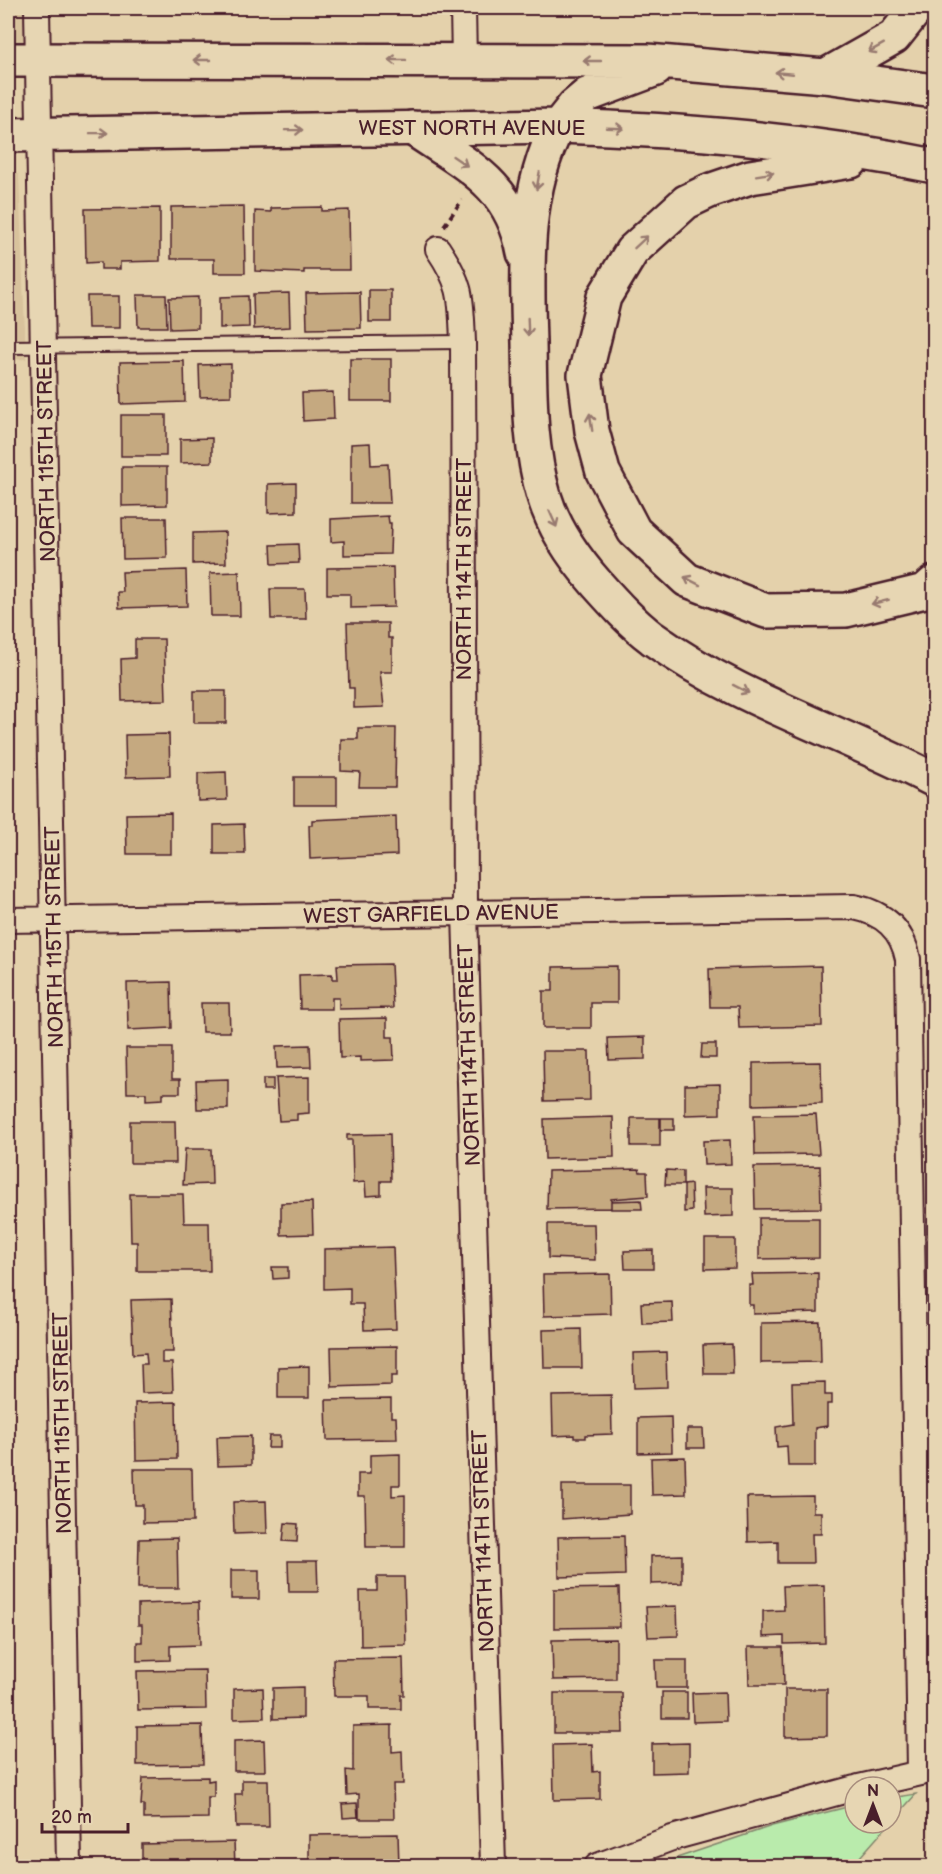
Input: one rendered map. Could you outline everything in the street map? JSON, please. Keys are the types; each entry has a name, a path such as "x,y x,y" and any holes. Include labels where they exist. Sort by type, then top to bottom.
{"main road":[{"path":"825,76 894,38 917,8"},
{"path":"22,60 464,60 671,64 825,76 934,91"},
{"path":"527,269 542,159 558,126 574,106 587,96 671,64"},
{"name":"WEST NORTH AVENUE","path":"8,135 558,126 646,129 777,140 883,155 934,166"},
{"path":"412,128 484,177 506,201 519,228 527,269 531,406 537,465 543,495 554,522 580,564 622,612 652,637 689,661 777,708 934,780"},
{"path":"883,155 750,177 709,191 686,202 632,251 604,297 585,375 592,431 603,472 634,531 687,580 766,611 846,610 925,591 934,583"}],"street":[{"name":"NORTH 115TH STREET","path":"37,8 22,60 41,134 69,1866"},
{"path":"463,8 464,60"},
{"name":"NORTH 114TH STREET","path":"438,249 454,273 461,296 463,342 465,913 493,1866"},
{"name":"WEST GARFIELD AVENUE","path":"8,920 854,907 880,914 894,927 905,943 908,959 927,1771"},
{"path":"903,1776 927,1771"},
{"path":"597,1866 672,1838 843,1791"}],"lane":[{"path":"8,347 463,342"}],"path":[{"path":"438,249 443,227 465,197"}],"shaded area":[{"path":"8,8 37,8 37,59 8,60"},
{"path":"8,168 19,175 26,359 8,360"}],"green space":[{"path":"916,1794 903,1809 903,1796"},
{"path":"843,1808 843,1835 879,1835 852,1866 653,1866 772,1826"}],"building":[{"path":"90,8 172,8 172,10 90,11"},
{"path":"244,206 245,273 214,273 214,259 171,259 171,207"},
{"path":"322,207 322,211 349,210 350,270 304,270 304,273 255,271 255,211 271,212 271,208"},
{"path":"160,208 160,261 120,262 120,269 101,269 101,262 86,263 85,209"},
{"path":"369,290 391,290 391,322 369,322"},
{"path":"360,292 361,328 307,329 306,293"},
{"path":"289,293 290,327 254,329 253,294"},
{"path":"137,295 166,295 167,327 138,327"},
{"path":"87,296 119,296 119,328 88,328"},
{"path":"248,296 249,327 220,328 220,297"},
{"path":"198,297 198,328 170,329 169,298"},
{"path":"350,359 391,359 391,401 350,401"},
{"path":"184,361 185,402 121,404 120,362"},
{"path":"231,364 231,396 200,397 199,365"},
{"path":"333,392 334,419 303,421 302,393"},
{"path":"121,415 166,415 166,456 121,456"},
{"path":"212,438 212,462 180,463 180,439"},
{"path":"370,443 371,465 388,464 390,503 351,503 351,444"},
{"path":"122,467 167,467 167,505 122,506"},
{"path":"296,483 296,512 268,513 268,484"},
{"path":"388,516 389,523 391,523 390,554 344,555 344,541 331,542 331,519"},
{"path":"122,518 166,518 167,558 123,559"},
{"path":"225,532 226,563 193,564 193,533"},
{"path":"298,544 299,563 272,564 271,545"},
{"path":"393,567 394,607 350,608 350,594 327,594 327,568"},
{"path":"186,570 187,606 119,608 118,592 123,592 122,572"},
{"path":"239,572 240,616 211,616 210,573"},
{"path":"270,589 305,589 306,619 271,619"},
{"path":"347,623 388,623 388,638 392,638 392,672 380,672 384,707 354,708 354,688 349,688"},
{"path":"135,639 164,639 166,700 122,701 121,659 135,658"},
{"path":"194,691 226,691 226,723 194,723"},
{"path":"358,728 396,728 395,787 359,787 360,772 341,771 341,739 358,739"},
{"path":"169,734 170,776 126,777 125,735"},
{"path":"226,772 227,800 198,801 198,773"},
{"path":"294,777 337,777 337,805 294,805"},
{"path":"171,813 171,854 127,854 126,814"},
{"path":"396,816 397,855 310,859 309,825 312,825 312,820"},
{"path":"244,824 245,854 214,854 214,825"},
{"path":"391,964 393,1008 339,1009 339,998 332,998 332,1009 300,1009 299,975 332,974 332,979 338,979 337,965"},
{"path":"617,966 617,1003 591,1003 591,1028 543,1028 543,991 553,991 553,967"},
{"path":"821,966 822,1026 739,1028 738,1007 710,1007 709,969"},
{"path":"171,982 172,1028 128,1030 127,983"},
{"path":"201,1003 229,1003 230,1032 202,1032"},
{"path":"387,1018 387,1037 393,1037 394,1060 360,1061 360,1057 340,1058 339,1019"},
{"path":"645,1037 645,1059 609,1060 608,1038"},
{"path":"702,1044 716,1044 716,1058 701,1058"},
{"path":"310,1045 311,1067 277,1068 276,1046"},
{"path":"126,1048 172,1048 172,1079 180,1079 180,1093 163,1093 163,1099 146,1100 146,1093 127,1093"},
{"path":"543,1051 589,1051 590,1100 544,1101"},
{"path":"821,1062 822,1103 753,1105 753,1063"},
{"path":"309,1077 309,1113 297,1114 297,1120 279,1121 276,1078"},
{"path":"228,1079 228,1109 197,1109 196,1080"},
{"path":"263,1079 273,1079 273,1090 263,1090"},
{"path":"720,1084 720,1114 685,1115 685,1085"},
{"path":"816,1114 819,1154 755,1155 754,1115"},
{"path":"613,1117 614,1157 545,1159 544,1119"},
{"path":"631,1118 660,1118 660,1146 631,1146"},
{"path":"661,1118 674,1118 674,1130 661,1130"},
{"path":"130,1121 175,1121 176,1163 130,1163"},
{"path":"390,1134 391,1181 381,1181 381,1195 366,1196 365,1182 353,1183 352,1140 347,1140 347,1135"},
{"path":"730,1140 731,1164 704,1165 703,1141"},
{"path":"185,1149 211,1149 212,1184 183,1185"},
{"path":"820,1166 821,1208 755,1209 754,1167"},
{"path":"639,1169 640,1172 647,1172 648,1196 611,1199 611,1208 547,1209 548,1171"},
{"path":"666,1170 683,1171 683,1185 665,1185"},
{"path":"691,1184 692,1211 684,1212 684,1185"},
{"path":"703,1188 733,1188 733,1216 704,1217"},
{"path":"130,1194 183,1194 184,1223 209,1223 210,1271 137,1271 137,1242 131,1242"},
{"path":"641,1200 642,1209 611,1209 611,1201"},
{"path":"312,1202 313,1234 281,1235 281,1203"},
{"path":"759,1218 819,1218 819,1258 759,1259"},
{"path":"548,1224 594,1224 595,1260 548,1258"},
{"path":"705,1239 735,1239 735,1268 705,1269"},
{"path":"393,1247 396,1329 364,1330 363,1304 350,1304 350,1288 324,1289 324,1249"},
{"path":"653,1250 653,1269 625,1269 624,1251"},
{"path":"272,1267 288,1267 288,1278 273,1279"},
{"path":"818,1273 818,1312 753,1314 753,1305 749,1305 749,1285 753,1285 752,1274"},
{"path":"610,1274 611,1314 544,1316 543,1275"},
{"path":"171,1299 173,1352 162,1352 162,1363 172,1363 173,1392 142,1393 141,1364 147,1364 146,1353 133,1354 131,1300"},
{"path":"672,1302 673,1322 642,1323 641,1303"},
{"path":"820,1322 821,1362 761,1363 761,1323"},
{"path":"581,1329 582,1368 544,1368 543,1330"},
{"path":"732,1344 733,1374 704,1374 703,1345"},
{"path":"397,1346 397,1376 391,1376 391,1385 332,1387 331,1347"},
{"path":"666,1352 667,1387 634,1388 633,1353"},
{"path":"309,1366 309,1398 278,1398 278,1367"},
{"path":"825,1382 825,1395 832,1395 832,1404 827,1404 827,1426 815,1428 815,1466 788,1466 787,1446 777,1447 776,1427 793,1424 792,1383"},
{"path":"611,1395 612,1434 585,1435 585,1438 574,1438 574,1435 553,1436 552,1396"},
{"path":"391,1399 391,1417 396,1417 397,1439 327,1440 326,1400"},
{"path":"176,1402 177,1459 136,1460 135,1403"},
{"path":"671,1417 672,1452 638,1453 638,1418"},
{"path":"687,1429 703,1429 704,1448 687,1448"},
{"path":"251,1436 251,1465 218,1466 217,1437"},
{"path":"269,1436 280,1436 280,1448 268,1448"},
{"path":"400,1454 400,1485 392,1485 392,1496 405,1495 405,1547 366,1547 365,1496 358,1496 358,1474 370,1474 370,1455"},
{"path":"685,1457 686,1494 652,1495 651,1458"},
{"path":"134,1469 192,1469 193,1522 143,1523 143,1505 135,1505"},
{"path":"562,1485 630,1485 630,1514 562,1519"},
{"path":"813,1496 813,1512 821,1512 821,1534 812,1534 813,1563 778,1563 778,1541 748,1542 747,1497"},
{"path":"266,1501 267,1533 234,1534 233,1502"},
{"path":"285,1523 298,1524 297,1542 283,1541"},
{"path":"624,1536 625,1575 559,1577 558,1537"},
{"path":"177,1538 178,1588 138,1588 139,1539"},
{"path":"682,1555 682,1583 651,1584 651,1556"},
{"path":"288,1561 317,1561 318,1592 289,1592"},
{"path":"231,1570 259,1570 259,1599 231,1599"},
{"path":"377,1577 404,1577 406,1645 361,1646 360,1591 377,1591"},
{"path":"824,1585 825,1643 784,1644 784,1636 763,1637 763,1611 784,1610 783,1586"},
{"path":"619,1588 620,1627 554,1628 554,1589"},
{"path":"199,1602 200,1645 170,1646 170,1660 137,1661 137,1642 142,1642 142,1625 138,1625 138,1604"},
{"path":"677,1606 678,1636 648,1637 646,1607"},
{"path":"616,1639 616,1679 553,1680 552,1640"},
{"path":"748,1647 783,1647 784,1685 749,1685"},
{"path":"403,1658 404,1695 401,1695 401,1709 369,1709 369,1696 334,1696 333,1659"},
{"path":"655,1660 687,1660 687,1688 656,1688"},
{"path":"205,1670 206,1709 138,1710 137,1671"},
{"path":"303,1687 303,1718 273,1719 273,1688"},
{"path":"263,1688 264,1718 234,1719 234,1689"},
{"path":"785,1689 827,1689 827,1736 785,1737"},
{"path":"662,1692 687,1692 687,1718 662,1718"},
{"path":"725,1692 726,1721 693,1722 692,1693"},
{"path":"554,1693 622,1693 623,1733 554,1733"},
{"path":"202,1725 203,1764 137,1765 137,1726"},
{"path":"392,1725 392,1752 402,1751 403,1784 393,1784 394,1819 359,1819 359,1794 347,1795 346,1770 353,1771 353,1726"},
{"path":"264,1740 265,1771 234,1771 234,1741"},
{"path":"689,1743 689,1772 652,1773 652,1744"},
{"path":"592,1744 593,1772 600,1771 600,1799 554,1800 553,1745"},
{"path":"208,1777 208,1781 214,1780 214,1797 208,1797 208,1818 144,1819 144,1805 141,1805 143,1778"},
{"path":"242,1780 268,1780 269,1827 236,1827 235,1794 242,1794"},
{"path":"357,1803 358,1817 343,1818 342,1804"},
{"path":"398,1834 399,1866 309,1866 309,1835"},
{"path":"234,1842 235,1866 142,1866 142,1844"}]}
